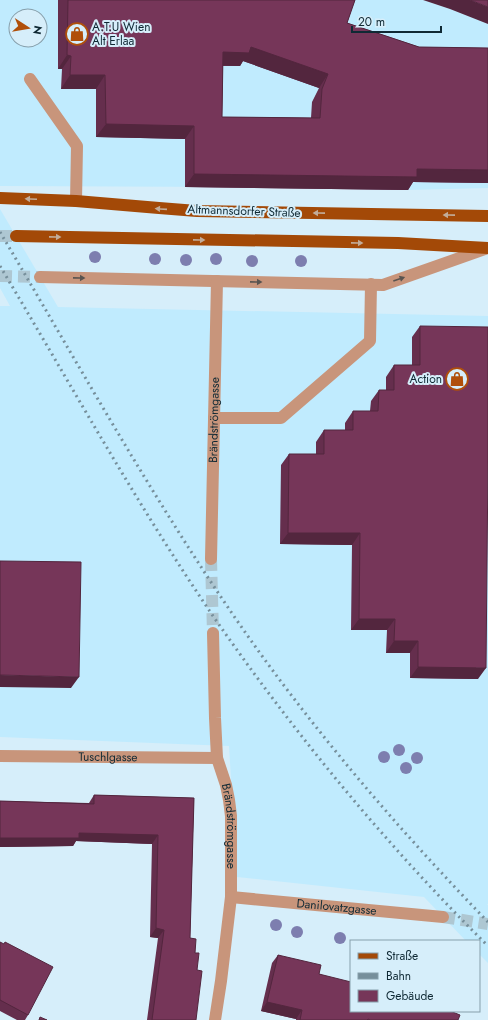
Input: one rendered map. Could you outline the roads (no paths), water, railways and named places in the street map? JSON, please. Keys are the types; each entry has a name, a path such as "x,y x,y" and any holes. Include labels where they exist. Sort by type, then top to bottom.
{"main road":[{"name":"Altmannsdorfer Straße","path":"0,198 76,201 197,211 488,216"},
{"path":"16,236 398,243 488,248"}],"street":[{"path":"30,79 77,146 76,201"},
{"path":"40,277 383,285 488,248"},
{"name":"Brändströmgasse","path":"211,559 217,281"},
{"path":"214,418 281,418 370,341 371,284"},
{"name":"Brändströmgasse","path":"213,633 214,718 217,758 226,784 231,816 231,897 216,1020"},
{"name":"Tuschlgasse","path":"0,756 217,758"},
{"name":"Danilovatzgasse","path":"231,897 443,917"}],"tunnel":[{"path":"0,236 16,236"},
{"path":"0,276 40,277"},
{"path":"211,559 213,633"},
{"path":"443,917 488,924"}],"railway":[{"path":"0,232 156,496 222,599 257,649 311,720 368,790 427,857 488,922"},
{"path":"0,266 157,530 213,616 244,660 309,746 343,787 450,908 488,946"}],"place":[{"name":"A.T.U Wien Alt Erlaa","path":"77,34"},
{"name":"Action","path":"457,379"}]}
